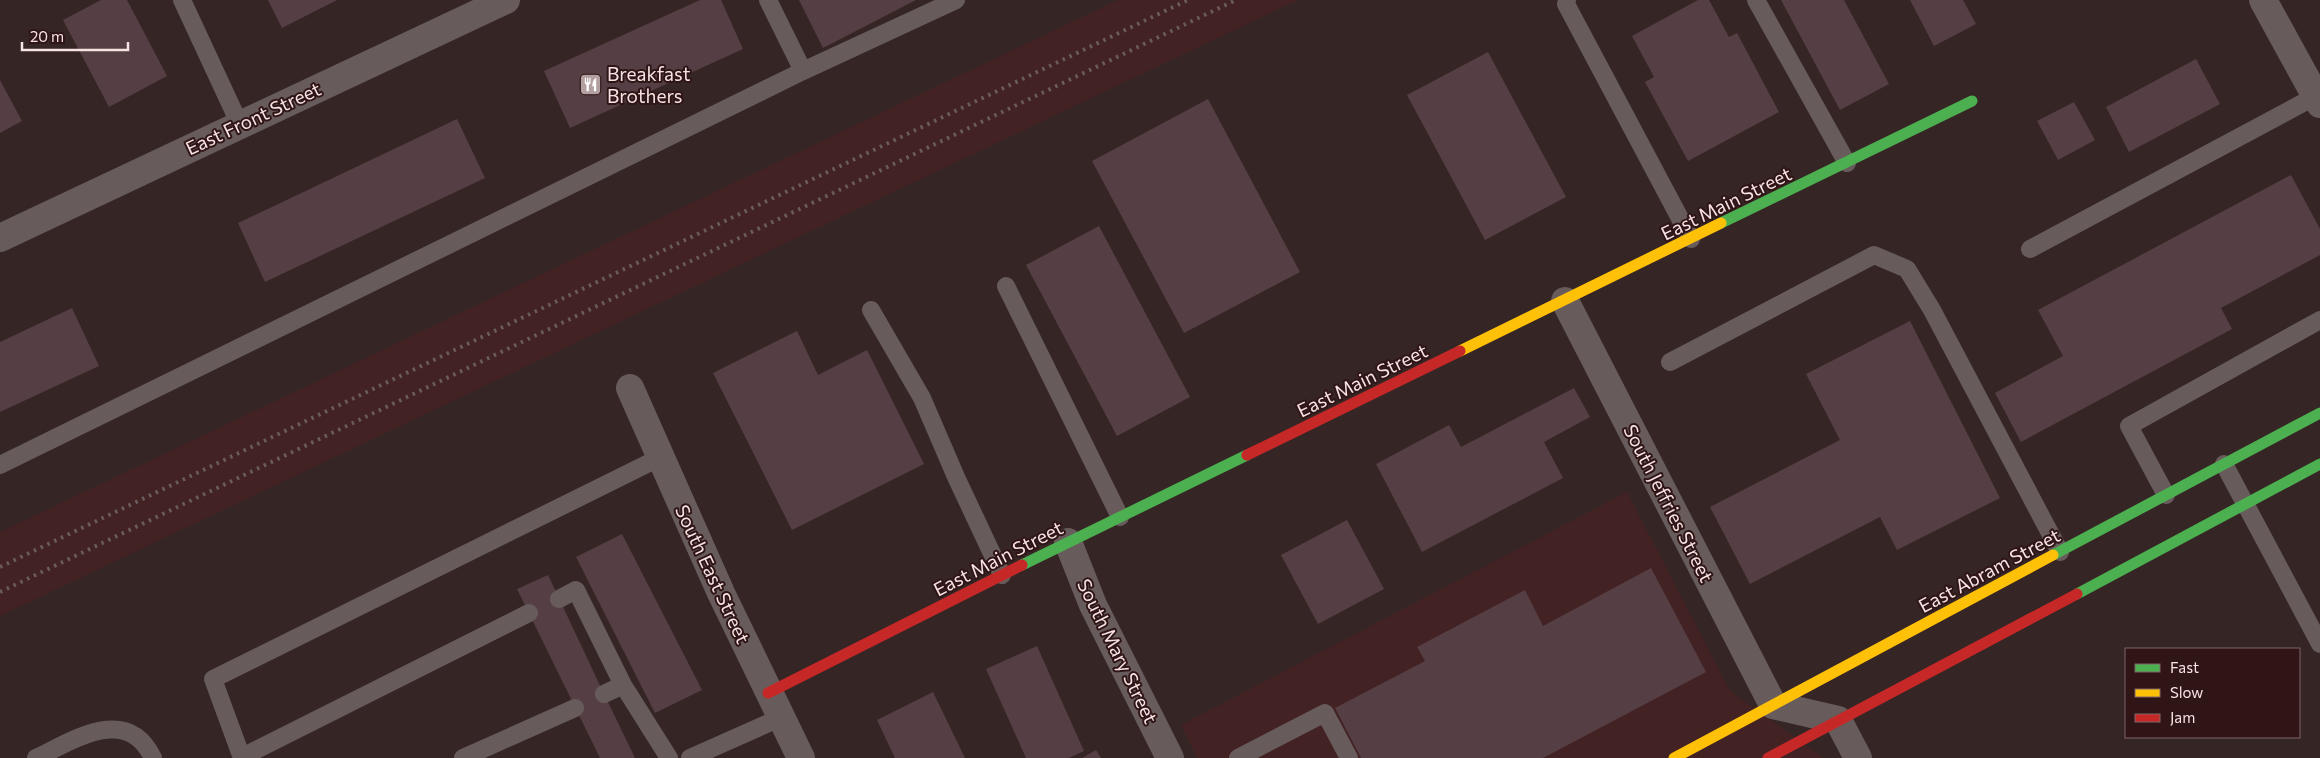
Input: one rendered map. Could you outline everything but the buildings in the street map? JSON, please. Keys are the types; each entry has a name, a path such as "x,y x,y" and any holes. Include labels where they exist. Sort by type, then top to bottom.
{"main road":[{"name":"East Main Street","path":"768,693 1068,542 1972,102"},
{"name":"East Abram Street","path":"1674,758 2320,413"},
{"path":"1768,758 2320,464"}],"street":[{"name":"East Front Street","path":"0,238 240,125 463,9 506,0"},
{"path":"2263,0 2318,100"},
{"name":"South Jeffries Street","path":"1565,301 1773,705"},
{"name":"South East Street","path":"630,388 768,693 801,758"},
{"name":"South Mary Street","path":"1068,542 1093,605 1170,758"},
{"path":"1773,705 1838,720 1858,758"}],"lane":[{"path":"182,0 240,125"},
{"path":"768,0 803,71"},
{"path":"0,465 803,71 956,0"},
{"path":"1567,0 1566,4 1691,240"},
{"path":"1756,0 1847,162"},
{"path":"2030,249 2318,100"},
{"path":"1670,362 1874,255 1907,269 1932,310 2060,552"},
{"path":"1006,286 1120,517"},
{"path":"871,310 922,398 956,477 1002,575"},
{"path":"2166,495 2129,426 2320,320"},
{"path":"529,613 242,758 214,679 660,457"},
{"path":"2224,464 2320,644"},
{"path":"559,599 576,590 623,685 669,758"},
{"path":"604,694 623,685"},
{"path":"463,758 575,708"},
{"path":"1238,758 1325,713 1349,758"},
{"path":"690,758 780,718"},
{"path":"36,758 92,731 116,729 136,735 148,748 153,758"}],"shaded area":[{"path":"1118,0 1298,0 0,616 0,532"},
{"path":"1627,492 1730,691 1824,758 1197,758 1181,725"}],"railway":[{"path":"0,567 1188,0"},
{"path":"0,592 1236,0"}],"traffic: fast":[{"path":"1721,223 1972,101"},
{"path":"2053,555 2320,413"},
{"path":"1022,565 1247,455"},
{"path":"2077,594 2320,464"}],"traffic: slow":[{"path":"1460,351 1721,223"},
{"path":"1674,758 2053,555"}],"traffic: jam":[{"path":"1247,455 1460,351"},
{"path":"768,693 1022,565"},
{"path":"1768,758 2077,594"}],"place":[{"name":"Breakfast Brothers","path":"591,84"}]}
